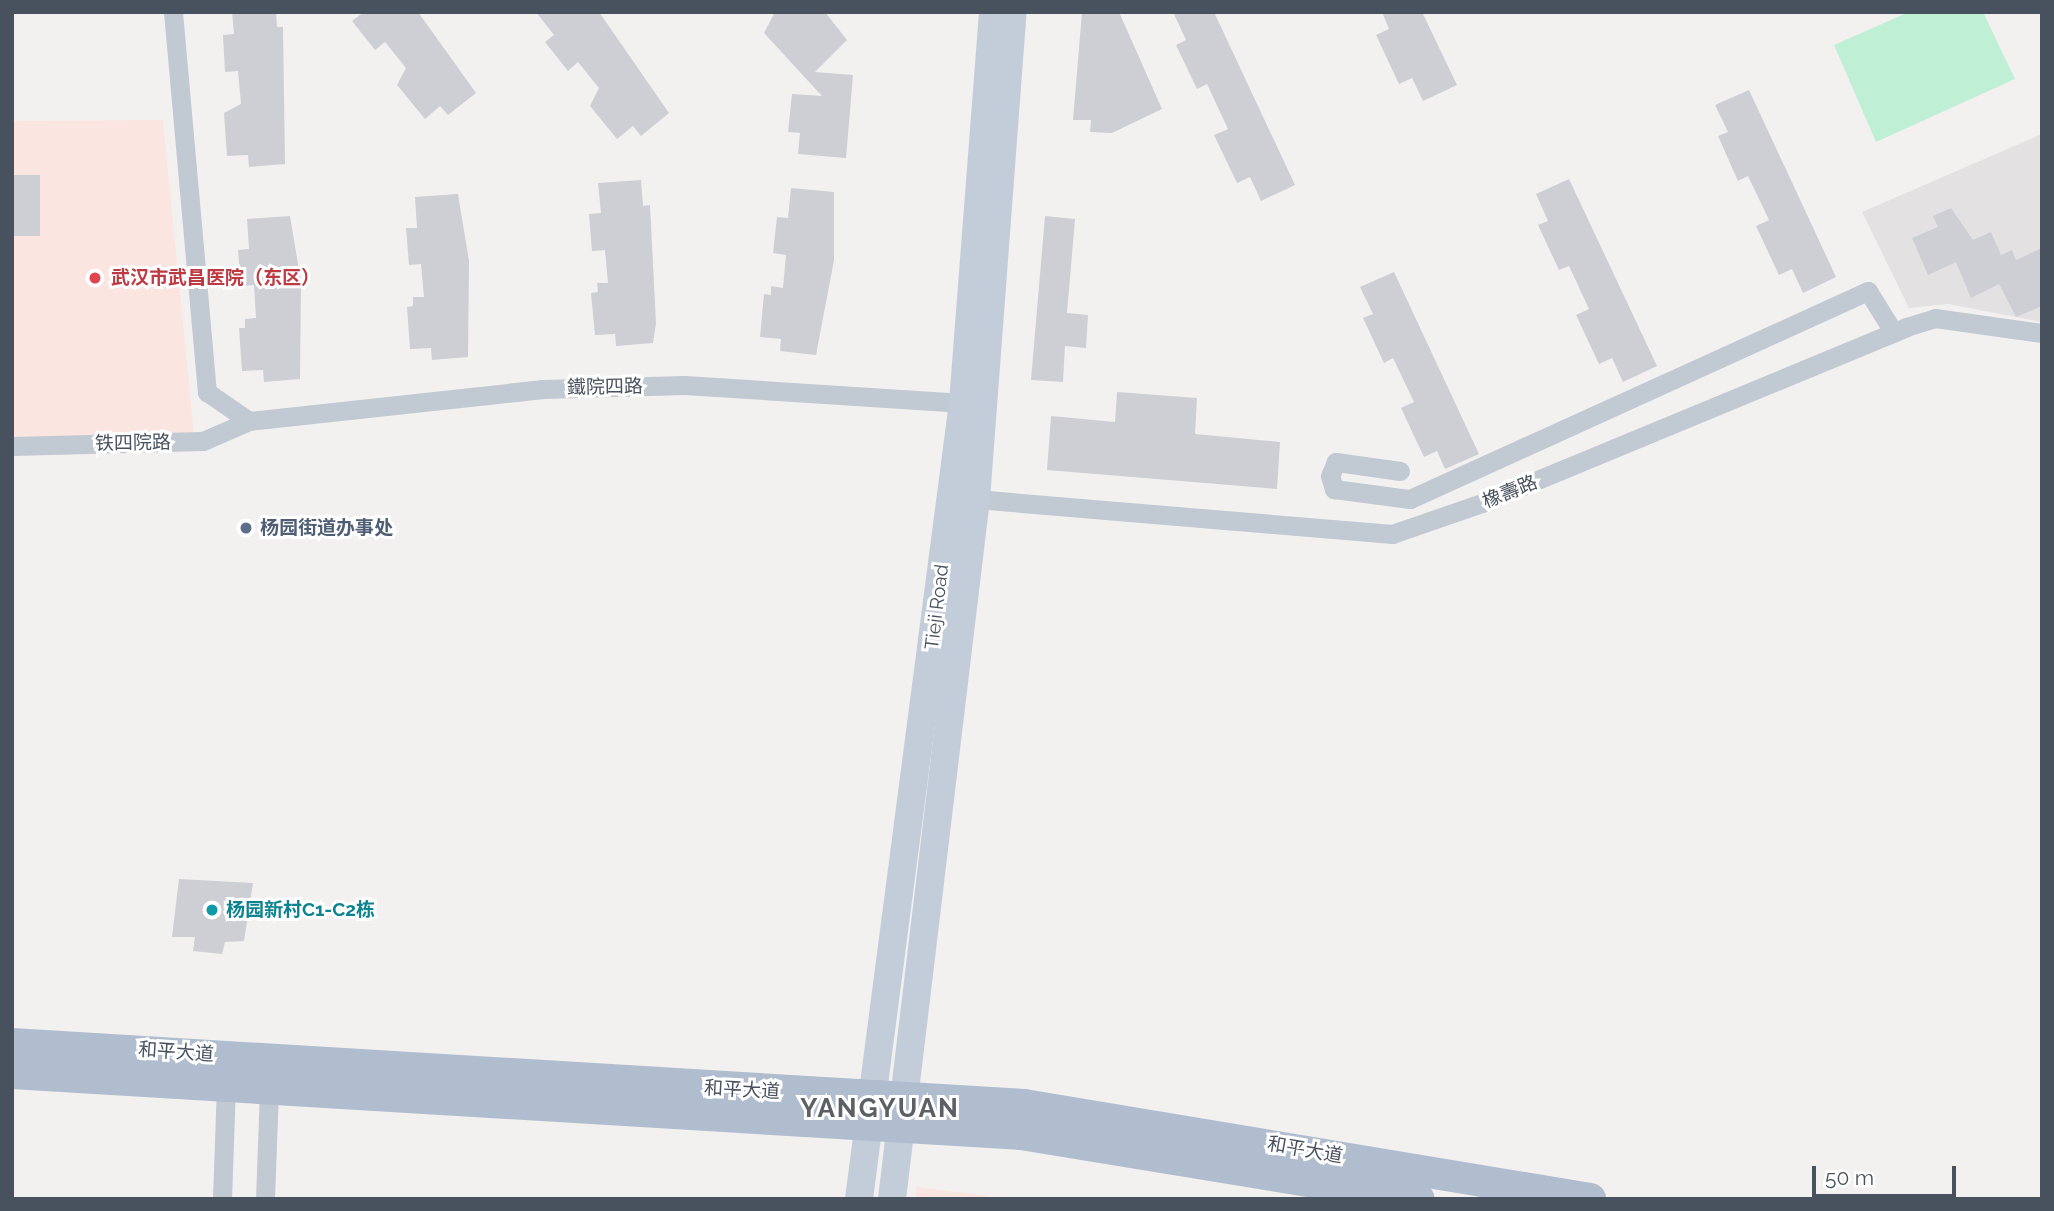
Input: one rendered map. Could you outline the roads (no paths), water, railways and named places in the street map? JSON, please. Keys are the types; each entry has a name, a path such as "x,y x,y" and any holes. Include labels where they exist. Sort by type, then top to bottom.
{"main road":[{"name":"Tieji Road","path":"859,1199 964,498 963,403 993,12"},
{"name":"Tieji Road","path":"892,1199 906,1114 1013,12"},
{"name":"和平大道","path":"12,1044 871,1112"},
{"name":"和平大道","path":"12,1073 269,1088 906,1114 1419,1199"},
{"name":"和平大道","path":"906,1114 1024,1105 1590,1199"}],"street":[{"path":"173,12 207,393 248,421"},
{"path":"1400,471 1336,462 1330,476 1334,489 1410,499 1868,291 1894,332"},
{"name":"橡壽路","path":"964,498 1392,534 1482,503 1894,332 1935,318 2042,333"},
{"name":"鐵院四路","path":"248,421 543,389 685,385 963,403"},
{"name":"铁四院路","path":"12,446 203,441 248,421"},
{"path":"222,1199 226,1085"},
{"path":"265,1199 269,1088"}],"place":[{"name":"武汉市武昌医院（东区）","path":"95,278"},
{"name":"杨园街道办事处","path":"246,528"},
{"name":"杨园新村C1-C2栋","path":"212,910"}],"district":[{"name":"YANGYUAN","path":"880,1109"}]}
